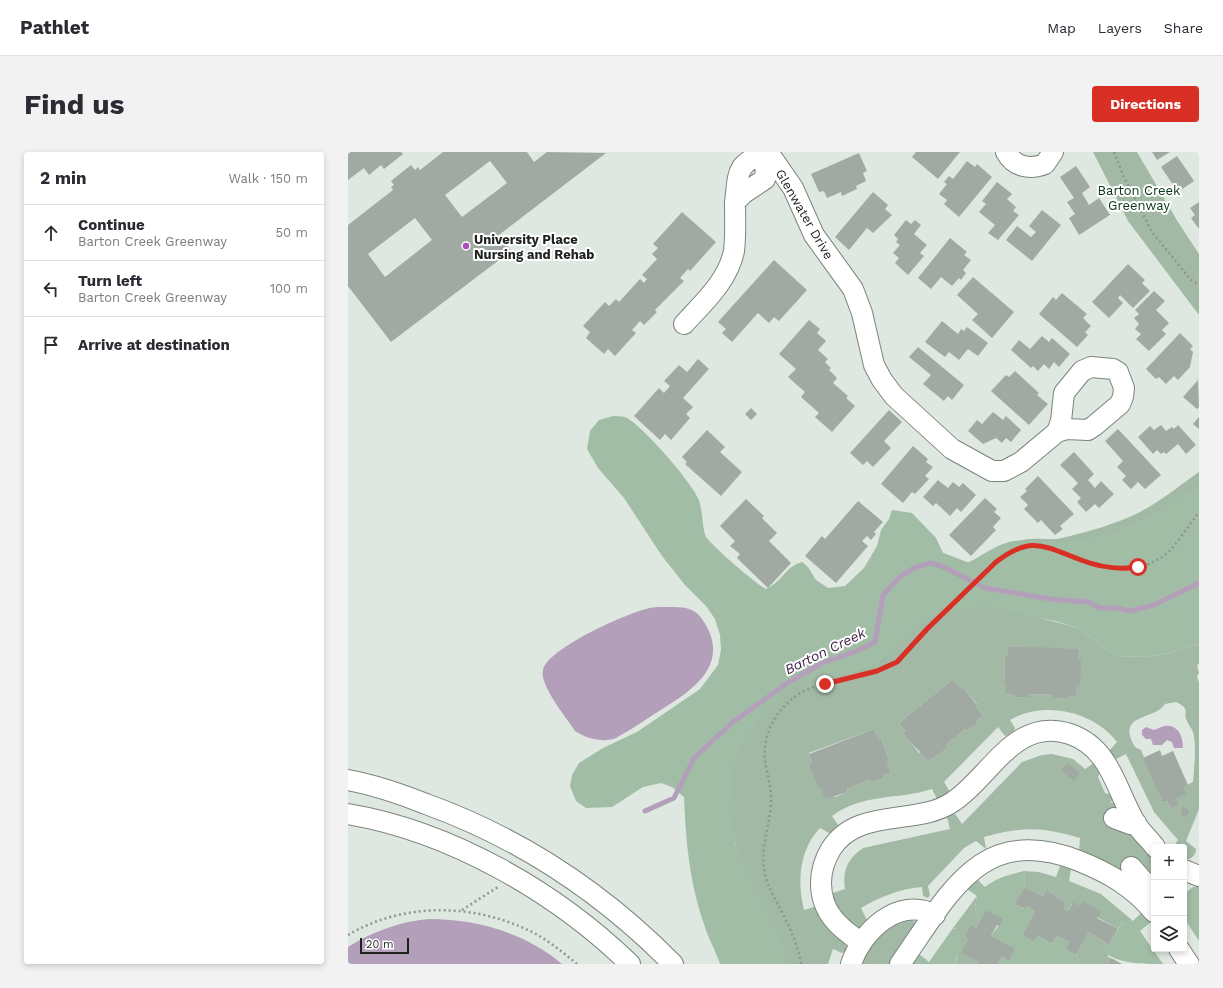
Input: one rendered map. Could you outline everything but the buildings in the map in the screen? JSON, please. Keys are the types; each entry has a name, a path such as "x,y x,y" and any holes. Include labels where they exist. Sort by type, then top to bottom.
{"street":[{"path":"684,324 712,294 728,269 734,250 735,202 741,167 748,160 767,152"},
{"name":"Glenwater Drive","path":"767,152 793,188 814,235 853,289 862,313 874,365 882,380 894,396 944,444 992,471 1004,471 1014,467 1057,432"},
{"path":"1006,152 1014,162 1028,167 1045,164 1053,152"},
{"path":"861,942 837,925 826,909 823,900 821,884 822,870 833,845 845,834 861,826 883,820 924,813 954,802 1007,748 1022,738 1042,733 1061,732 1082,740 1092,746 1108,765 1136,823 1153,844"},
{"path":"348,780 397,793 443,810 493,832 524,848 575,880 621,915 673,964"},
{"path":"348,814 377,819 412,830 453,846 495,866 556,904 600,938 630,964"},
{"path":"1114,818 1130,824 1136,823"},
{"path":"900,964 935,915 968,875 983,861 1010,851 1030,850 1068,857 1110,875 1133,890 1151,909"},
{"path":"1131,866 1151,889"},
{"path":"1187,871 1199,876"},
{"path":"851,964 861,942 877,924 892,915 916,909 924,910 935,915"},
{"path":"1181,952 1189,964"}],"path":[{"path":"1114,152 1130,190 1152,232 1191,280 1199,285"},
{"path":"801,964 795,939 768,886 764,873 764,846 771,797 764,755 768,731 782,710 800,694 812,688 877,671 897,662 984,574 1009,553 1022,547 1034,545 1047,546 1082,561 1106,567 1120,569 1147,565 1161,558 1172,549 1199,512"},
{"path":"462,910 499,886"},
{"path":"348,935 367,925 410,913 430,910 462,910 501,919 522,927 554,946 577,964"}],"green space":[{"name":"Barton Creek Greenway","path":"1093,152 1137,152 1178,222 1199,254 1199,315 1128,221"},
{"path":"613,416 625,417 633,422 665,454 686,479 700,502 706,537 734,564 766,589 792,567 802,562 808,567 816,580 828,588 845,586 864,568 877,546 881,530 889,519 892,510 912,513 936,538 944,555 962,565 997,546 1011,541 1058,541 1085,539 1115,531 1144,518 1199,486 1199,645 1186,647 1172,653 1145,657 1116,656 1078,628 1055,621 985,606 935,614 917,626 877,664 855,672 814,679 795,686 779,696 751,730 737,752 731,786 730,811 736,847 778,932 788,964 720,964 705,927 694,890 687,844 684,797 672,787 661,783 643,787 612,807 586,808 576,801 570,786 572,775 579,763 603,748 637,732 700,689 718,665 721,650 720,635 715,619 706,606 685,585 662,556 624,498 598,468 587,449 590,431 599,420"},
{"path":"1199,472 1199,622 1037,617 1078,628 1116,656 1145,657 1172,653 1186,647 1199,645 1199,664 1197,665 1199,673 1197,676 1199,683 1199,809 1186,841 1196,849 1194,855 1187,859 1187,844 1175,844 1178,840 1154,812 1126,754 1116,759 1109,751 1117,742 1107,731 1082,716 1067,712 1052,710 1023,714 1010,720 1015,728 1013,733 1005,736 998,727 944,782 950,792 937,799 932,789 868,800 844,809 832,816 838,825 834,832 829,833 820,828 813,837 804,856 800,878 804,910 814,907 817,908 845,942 847,950 842,953 833,949 828,964 776,964 744,888 721,769 814,614 933,549 972,564 1000,548 1015,542 1030,539 1062,538 1121,521 1154,504","holes":["1009,646 1078,650 1076,696 1068,696 1068,699 1054,698 1054,695 1029,694 1029,698 1015,697 1015,695 1006,694 1006,683 1004,682 1005,657 1008,657","953,679 960,687 962,686 977,704 975,706 983,715 976,721 978,723 967,731 965,729 946,745 948,748 929,761 921,752 919,753 903,733 905,731 899,723","1176,702 1184,707 1186,711 1186,718 1193,732 1195,757 1193,782 1183,787 1177,798 1180,805 1171,809 1167,801 1163,803 1141,750 1135,747 1130,736 1130,728 1138,719 1153,713 1165,704","874,729 878,739 881,738 889,761 887,762 891,773 883,775 884,778 871,783 870,780 847,789 848,792 835,797 819,788 810,765 812,763 809,753","1182,808 1190,810 1188,818 1180,816"]},
{"path":"1052,754 1073,759 1085,769 1094,763 1101,770 1098,777 1105,793 1112,795 1115,799 1110,802 1119,805 1127,828 1151,854 1151,882 1132,877 1079,851 1080,838 1067,834 1032,829 998,833 984,837 986,849 976,841 964,848 928,886 930,895 928,898 923,896 922,887 890,894 875,900 861,908 867,920 860,928 853,927 834,905 833,893 845,889 844,876 847,866 853,856 863,848 950,829 947,817 951,813 956,815 962,824 1022,762 1042,755"},
{"path":"1060,866 1071,869 1069,881 1101,894 1133,921 1123,921 1118,929 1072,903 1068,911 1063,908 1057,899 1058,897 1046,890 1043,896 1025,887 1024,871 1039,872 1056,877"},
{"path":"1024,871 1025,887 1016,904 1024,909 1026,906 1035,911 1022,935 1034,942 1038,936 1052,944 1057,936 1069,942 1065,949 1076,955 1081,964 998,964 1002,957 1009,961 991,936 1003,919 980,922 975,907 977,896 967,889 977,879 985,887 999,879"},
{"path":"1199,886 1199,941 1187,923 1187,892 1193,887"},
{"path":"977,896 975,907 980,922 976,928 971,924 964,936 969,939 978,962 977,964 955,964 958,954 955,928 953,928"},
{"path":"1141,913 1144,914 1151,922 1140,931 1151,947 1151,952 1155,952 1163,964 1124,961 1104,952 1104,946 1109,945 1123,921 1133,921"},
{"path":"911,920 915,922 915,926 889,964 859,964 880,935 894,925"},
{"path":"953,928 959,931 962,943 962,947 955,964 910,964 918,953 929,962"},
{"path":"1089,932 1109,945 1108,957 1111,958 1107,964 1081,964 1076,955"}],"shaded area":[{"path":"653,607 690,609 699,615 703,620 712,642 713,655 709,668 692,689 614,739 594,739 575,731 554,701 545,684 543,670 548,662 558,652 605,625 636,612"},
{"path":"1164,726 1173,727 1179,732 1182,739 1183,748 1174,748 1172,742 1167,740 1162,745 1153,745 1151,739 1146,739 1142,735 1142,730 1146,727 1154,730"},
{"path":"429,919 465,922 500,930 532,944 548,953 562,964 348,964 348,947 357,942 387,928 408,922"}],"waterway":[{"name":"Barton Creek","path":"645,811 674,798 694,758 733,722 786,684 822,663 857,651 875,642 883,595 901,576 914,568 930,563 944,567 985,588 1050,599 1089,602 1100,608 1118,608 1130,611 1154,605 1199,583"}],"place":[{"name":"University Place Nursing and Rehab","path":"466,246"}],"route":[{"path":"825,684 877,671 897,662 927,629 996,562 1016,549 1034,545 1047,546 1082,561 1094,564 1120,569 1138,567"}]}
